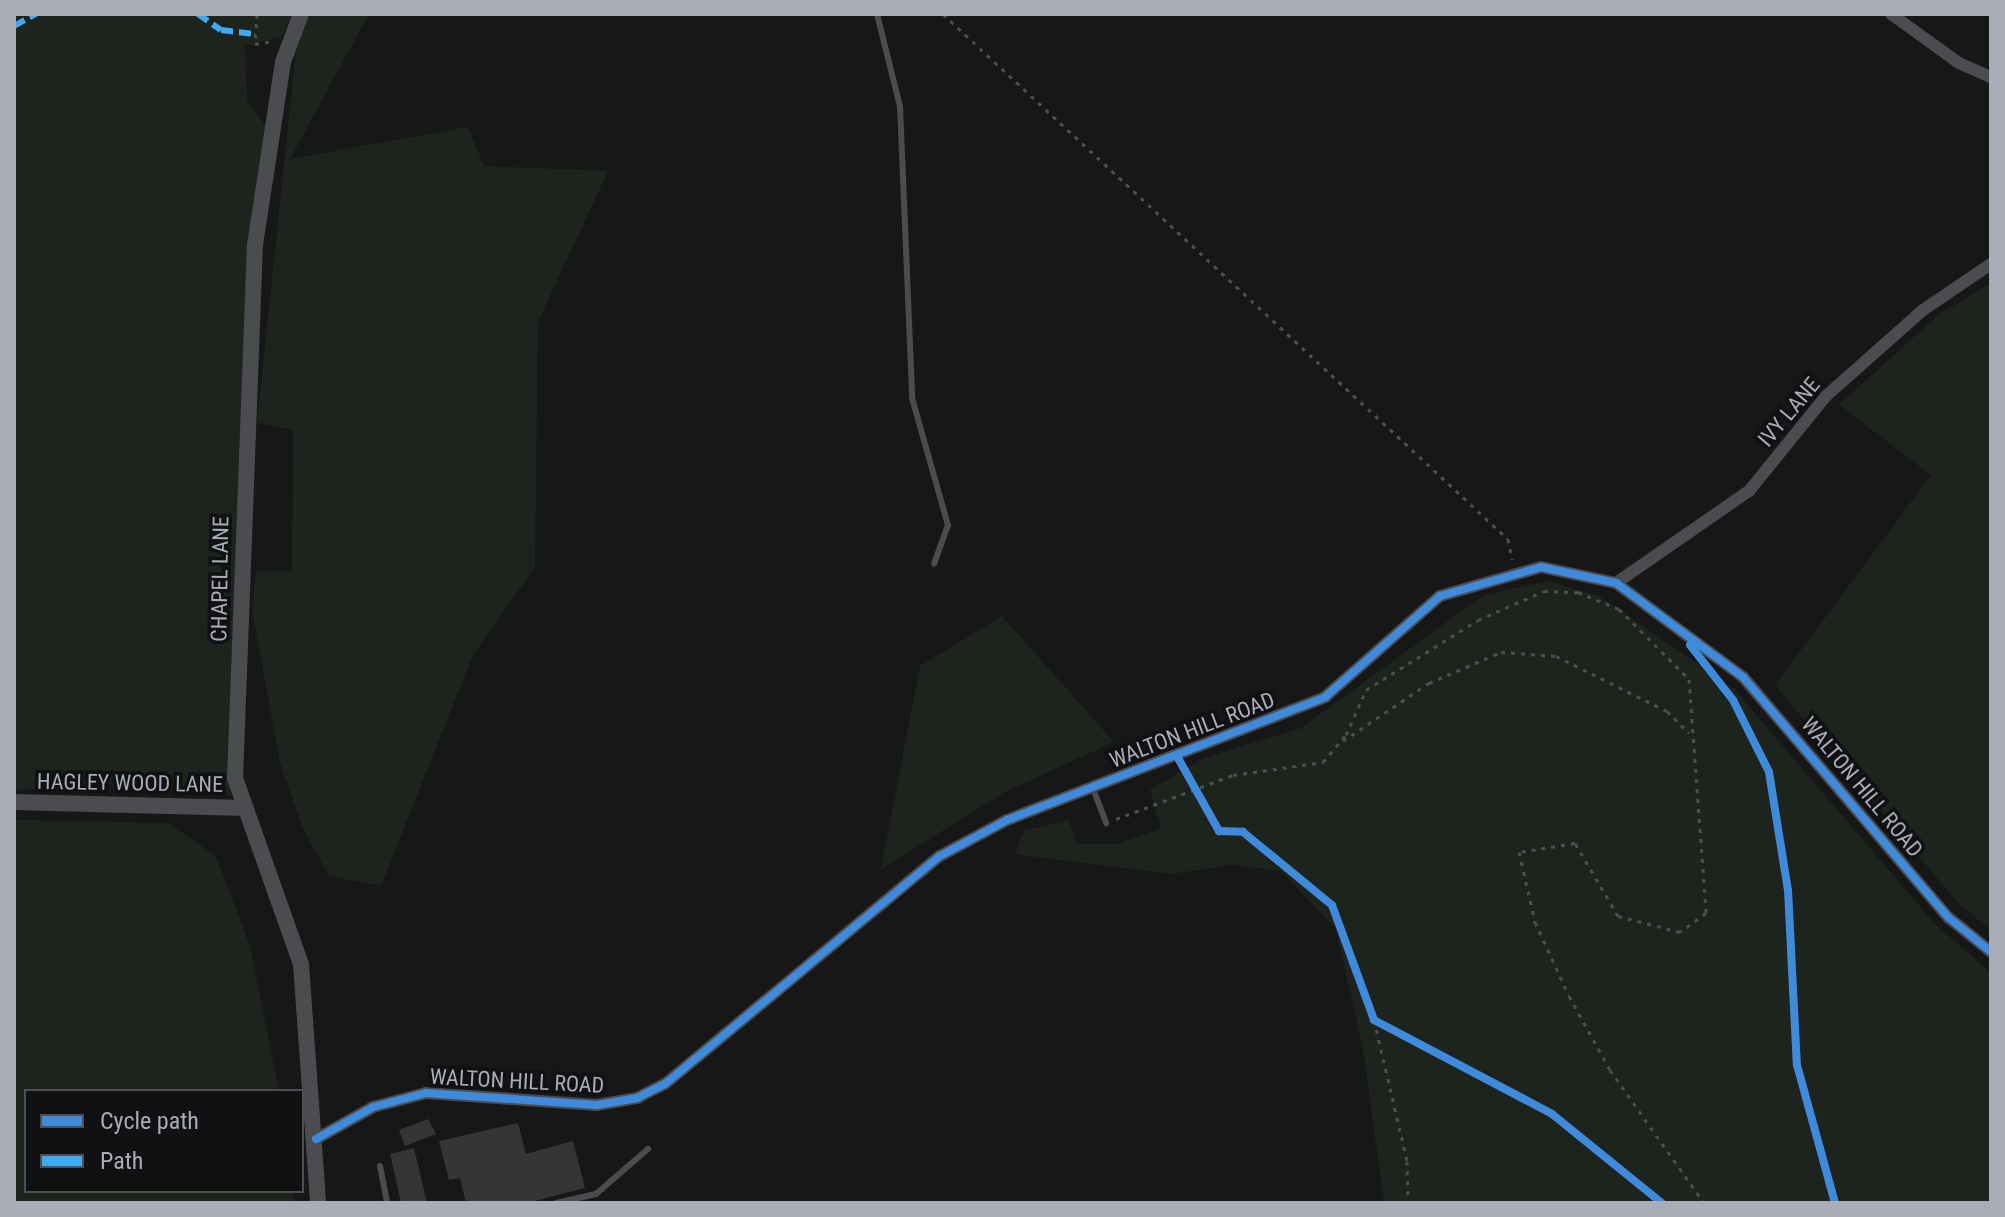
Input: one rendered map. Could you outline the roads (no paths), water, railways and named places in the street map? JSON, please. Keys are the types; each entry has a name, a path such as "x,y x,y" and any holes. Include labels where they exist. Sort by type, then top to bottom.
{"street":[{"name":"CHAPEL LANE","path":"301,14 292,37 255,244 247,341 235,778 301,964 316,1139 318,1203"},
{"path":"1891,14 1959,63 1991,77"},
{"name":"IVY LANE","path":"1616,583 1749,491 1826,396 1923,310 1991,264"},
{"name":"WALTON HILL ROAD","path":"316,1139 373,1107 426,1093 597,1105 637,1098 665,1084 940,856 1092,786 1325,697 1440,596 1514,571 1568,568 1616,583 1743,677 1948,917 1991,952"},
{"name":"HAGLEY WOOD LANE","path":"14,802 245,808"}],"lane":[{"path":"877,14 900,106 912,398 948,525 934,564"},
{"path":"1092,786 1106,823"},
{"path":"556,1203 596,1194 648,1149"},
{"path":"380,1166 387,1203"}]}
